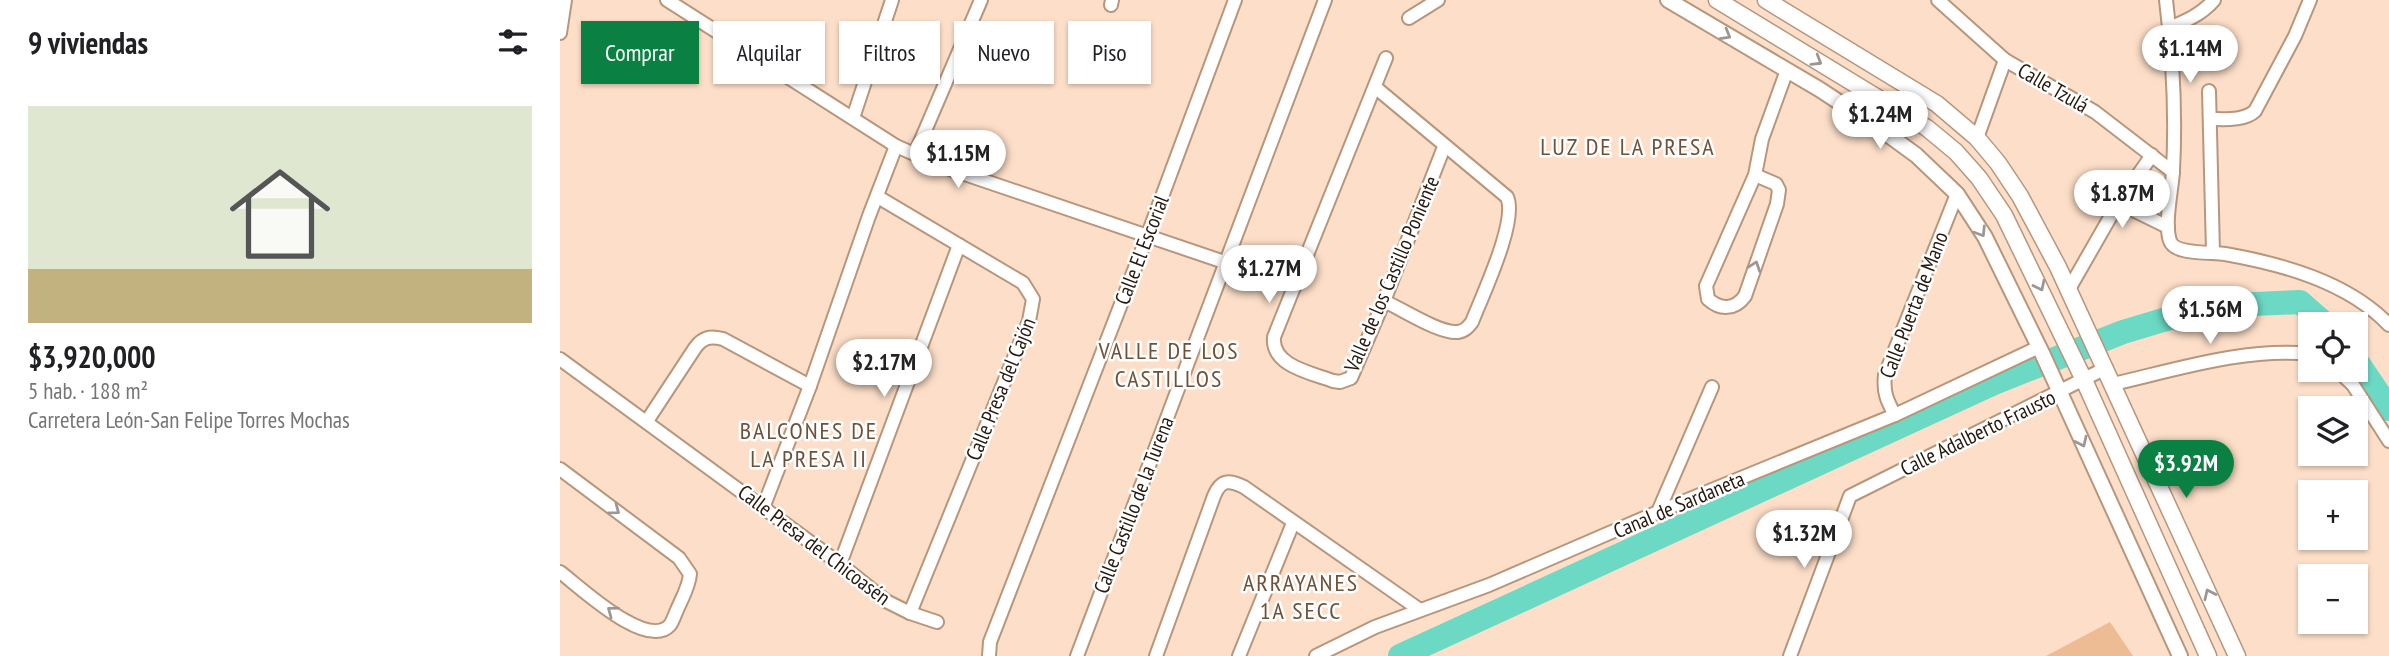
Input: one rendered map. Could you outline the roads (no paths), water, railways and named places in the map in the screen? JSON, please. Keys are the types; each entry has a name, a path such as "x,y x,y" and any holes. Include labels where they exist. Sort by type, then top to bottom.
{"main road":[{"path":"1717,0 1927,128 1956,152 1979,178 2004,215 2065,341 2208,656"},
{"path":"1766,0 1937,104 1977,138 1998,163 2020,195 2069,289 2237,656"}],"street":[{"path":"560,27 565,0"},
{"path":"667,0 896,146 915,155 1147,237 1294,285"},
{"path":"853,118 892,0"},
{"path":"915,155 981,0"},
{"name":"Calle El Escorial","path":"989,656 990,642 1147,237 1235,0"},
{"name":"Calle Castillo de la Turena","path":"1077,656 1325,0"},
{"path":"1409,18 1438,0"},
{"path":"1668,0 1873,124 1916,155 1957,194 1985,237 2041,350 2180,656"},
{"name":"Calle Tzulá","path":"1938,0 2005,60 2095,112 2173,172"},
{"path":"2166,0 2174,94 2173,172 2168,227 2174,247 2184,251 2213,252 2264,261 2316,279 2375,310 2389,325"},
{"path":"2169,28 2189,20 2214,0"},
{"path":"2210,119 2242,118 2256,111 2295,36 2310,0"},
{"name":"Valle de los Castillo Poniente","path":"1386,58 1274,337 1278,355 1289,363 1333,382 1345,381 1354,374 1444,146"},
{"path":"1977,138 2005,60"},
{"path":"1755,175 1776,184 1779,190 1777,204 1745,296 1737,305 1722,307 1708,299 1706,286 1755,175 1762,139 1787,70"},
{"path":"1375,87 1507,197 1510,208 1506,233 1472,322 1462,331 1447,331 1384,301"},
{"path":"2209,91 2213,252"},
{"path":"763,508 896,146"},
{"path":"2069,289 2119,203 2152,155"},
{"name":"Calle Puerta de Mano","path":"1895,415 1886,399 1885,375 1957,194"},
{"name":"Calle Presa del Cajón","path":"878,197 1023,284 1032,299 1032,310 910,613"},
{"path":"2119,203 2168,227"},
{"path":"840,564 959,245"},
{"path":"647,421 700,341 708,337 723,339 810,386"},
{"name":"Canal de Sardaneta","path":"1316,656 1375,627 1489,585 1895,415 2041,350"},
{"path":"2113,384 2242,356 2274,352 2298,353"},
{"name":"Calle Presa del Chicoasén","path":"560,359 840,564 886,601 937,622"},
{"name":"Calle Adalberto Frausto","path":"1790,656 1850,496 2056,386 2104,364"},
{"path":"2350,382 2389,441"},
{"path":"1658,512 1712,387"},
{"path":"560,469 679,558 690,574 689,583 670,625 661,630 650,631 627,623 560,572"},
{"path":"1156,656 1218,486 1223,482 1231,481 1244,487 1420,610"},
{"path":"1240,656 1293,523"}],"waterway":[{"path":"1400,656 1994,383 2123,332 2210,306 2300,302 2311,312"},
{"path":"2368,378 2389,409"}],"district":[{"name":"LUZ DE LA PRESA","path":"1628,147"},
{"name":"VALLE DE LOS CASTILLOS","path":"1169,365"},
{"name":"BALCONES DE LA PRESA II","path":"809,445"},
{"name":"ARRAYANES 1A SECC","path":"1301,597"}]}
